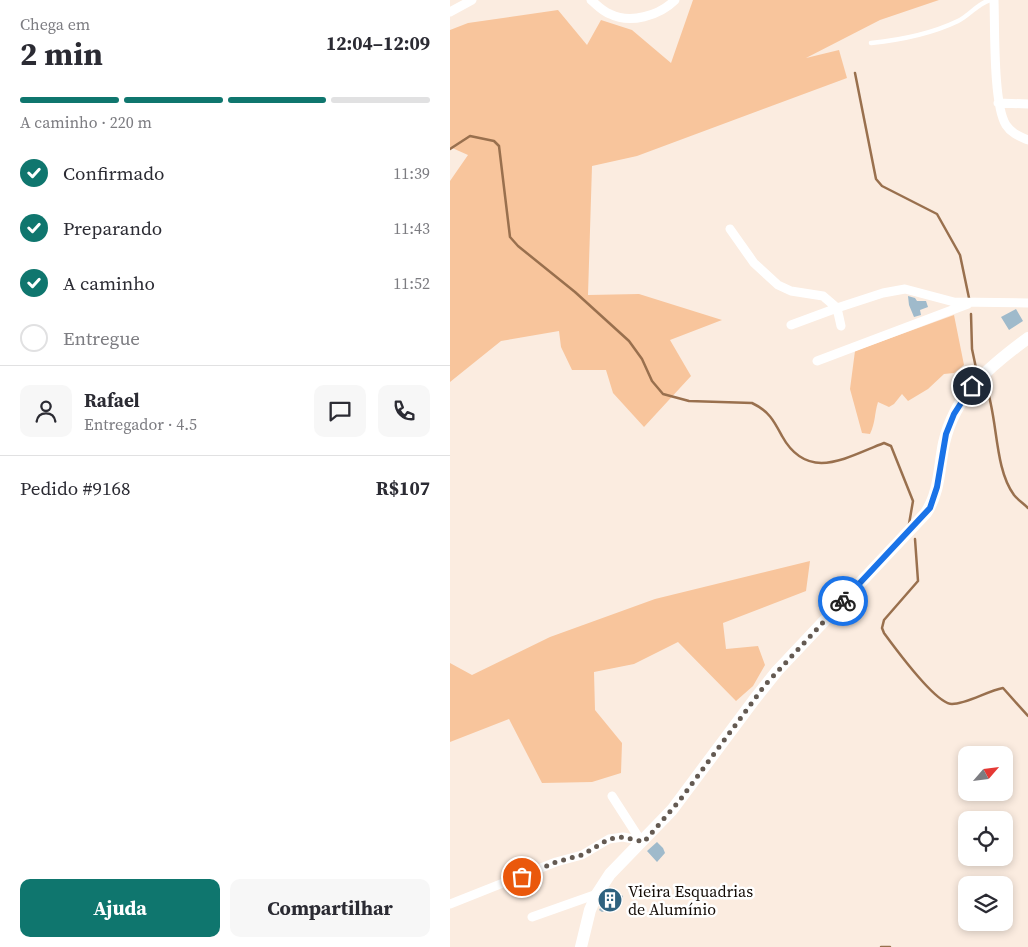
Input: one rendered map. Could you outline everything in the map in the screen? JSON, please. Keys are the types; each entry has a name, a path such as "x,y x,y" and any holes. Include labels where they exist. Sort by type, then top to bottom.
{"street":[{"path":"450,12 472,0"},
{"path":"591,0 610,15 629,19 652,14 675,0"},
{"path":"992,0 998,103 1007,126 1014,133 1028,140"},
{"path":"998,103 1028,104"},
{"path":"730,229 754,262 778,286 790,291 823,296 837,308 841,326"},
{"path":"791,325 883,293 905,289 954,302 1028,303"},
{"path":"817,361 973,302"},
{"path":"581,947 585,926 597,894 615,869 676,805 771,678 926,513 932,503 937,487 946,434 959,405 982,374 1028,338"},
{"path":"612,796 642,841"},
{"path":"450,904 556,862 582,855 609,839 623,837 642,841"},
{"path":"532,916 597,894"}],"lane":[{"path":"871,43 907,38 948,25 964,17 982,3 992,0"}],"shaded area":[{"path":"693,0 939,0 880,20 806,58 839,50 847,78 637,156 592,166 588,295 639,294 722,320 670,340 691,376 644,427 613,393 606,370 572,370 561,347 559,331 501,341 450,382 450,181 468,155 450,147 450,30 468,23 558,10 587,45 601,20 632,30 671,63"},
{"path":"954,315 964,365 954,373 944,374 928,389 908,401 902,394 889,407 878,402 870,434 862,433 850,389 855,351"},
{"path":"810,561 806,591 723,623 726,649 758,646 765,665 753,686 736,701 678,642 634,664 594,672 595,710 622,743 621,773 592,782 542,783 509,719 450,742 450,663 472,675 550,637 655,599"}],"building":[{"path":"908,296 915,298 917,301 926,301 928,307 920,310 921,315 914,317 909,305"},
{"path":"1016,309 1023,321 1009,330 1001,317"},
{"path":"657,842 665,853 657,862 647,851"},
{"name":"Vieira Esquadrias de Alumínio","path":"610,889 623,896 619,905 602,912 599,910"}],"waterway":[{"path":"855,73 876,179 882,186 937,214 960,255 969,298"},
{"path":"450,149 470,136 494,141 499,146 510,237 518,246 575,292 629,341 642,359 652,381 663,394 689,401 752,403 763,409 770,417 792,450 804,459 816,463 842,459 884,443 891,446 913,501 909,524"},
{"path":"971,314 972,349 976,368"},
{"path":"986,386 993,413 1003,471 1014,495 1028,508"},
{"path":"915,539 918,581 884,620 882,628 884,633 916,674 945,702 952,704 971,700 1003,688 1028,716"},
{"path":"881,947 890,947"}],"way so far":[{"path":"522,877 563,859 582,855 609,839 626,837 644,842 680,800 765,685 843,601"}],"place":[{"name":"Vieira Esquadrias de Alumínio","path":"610,900"}],"route":[{"path":"843,601 930,508 937,487 946,434 954,414 972,386"}]}
